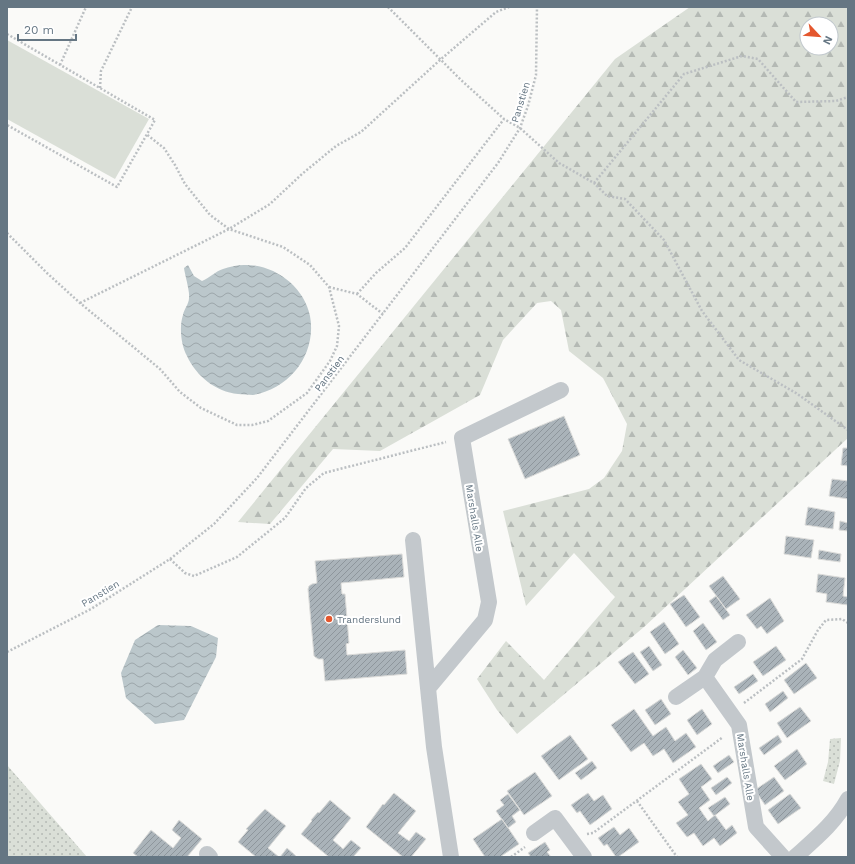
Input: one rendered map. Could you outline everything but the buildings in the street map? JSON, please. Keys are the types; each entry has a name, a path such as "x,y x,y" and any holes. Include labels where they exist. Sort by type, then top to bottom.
{"street":[{"path":"462,438 561,390"},
{"name":"Marshalls Alle","path":"429,687 485,620 489,602 462,438"},
{"path":"413,540 434,747 451,857"},
{"path":"676,697 705,677 715,660 738,642"},
{"name":"Marshalls Alle","path":"705,677 735,719 756,828 782,857"},
{"path":"795,857 823,832 841,812 848,799"},
{"path":"534,834 555,818 584,857"}],"path":[{"path":"60,65 86,7"},
{"path":"100,88 101,71 132,7"},
{"path":"388,7 440,60 504,119 520,128 559,163 594,183 608,196 625,199 664,240 702,311 739,360 796,393 848,430"},
{"path":"80,303 229,229 270,204 302,174 336,146 361,132 440,60 496,12 509,7"},
{"name":"Panstien","path":"7,652 91,609 170,559 214,524 258,478 498,163 520,128 528,106 536,75 537,7"},
{"path":"7,34 155,120 117,187 7,125"},
{"path":"594,183 684,74 742,56 758,58 796,102 836,101 848,97"},
{"path":"357,294 376,273 405,248 504,119"},
{"path":"7,233 48,274 80,303 160,369 180,392 201,408 236,425 252,425 268,421 307,393 330,361 337,346 338,326 329,287 310,264 283,247 229,229 210,215 185,184 164,148 146,134"},
{"path":"329,287 357,294 383,314"},
{"path":"170,559 185,573 194,576 237,557 285,518 306,488 324,473 462,438"},
{"path":"572,841 581,834 593,833 637,801 735,719 802,659 818,630 826,620 842,619 848,623"},
{"path":"637,801 677,857"}],"green space":[{"path":"690,7 848,7 848,438 644,627 517,734 497,710 477,679 506,641 544,680 615,597 574,553 526,606 503,511 589,489 604,478 622,451 627,424 603,378 569,351 561,310 551,301 537,303 503,340 480,395 380,451 333,449 270,524 238,522 615,59"},
{"path":"7,40 149,119 115,179 7,119"},
{"path":"841,738 840,761 834,784 823,781 828,762 830,739"},
{"path":"7,765 87,857 7,857"}],"water":[{"path":"188,265 194,276 202,281 220,270 233,266 244,265 266,268 286,279 294,286 307,305 310,316 311,330 305,356 298,368 289,377 266,391 253,395 230,393 208,382 201,376 185,352 181,336 182,320 189,298 184,268"},
{"path":"158,625 191,626 218,638 216,657 184,720 155,724 126,698 121,673 135,640"}],"place":[{"name":"Tranderslund","path":"329,619"}]}
